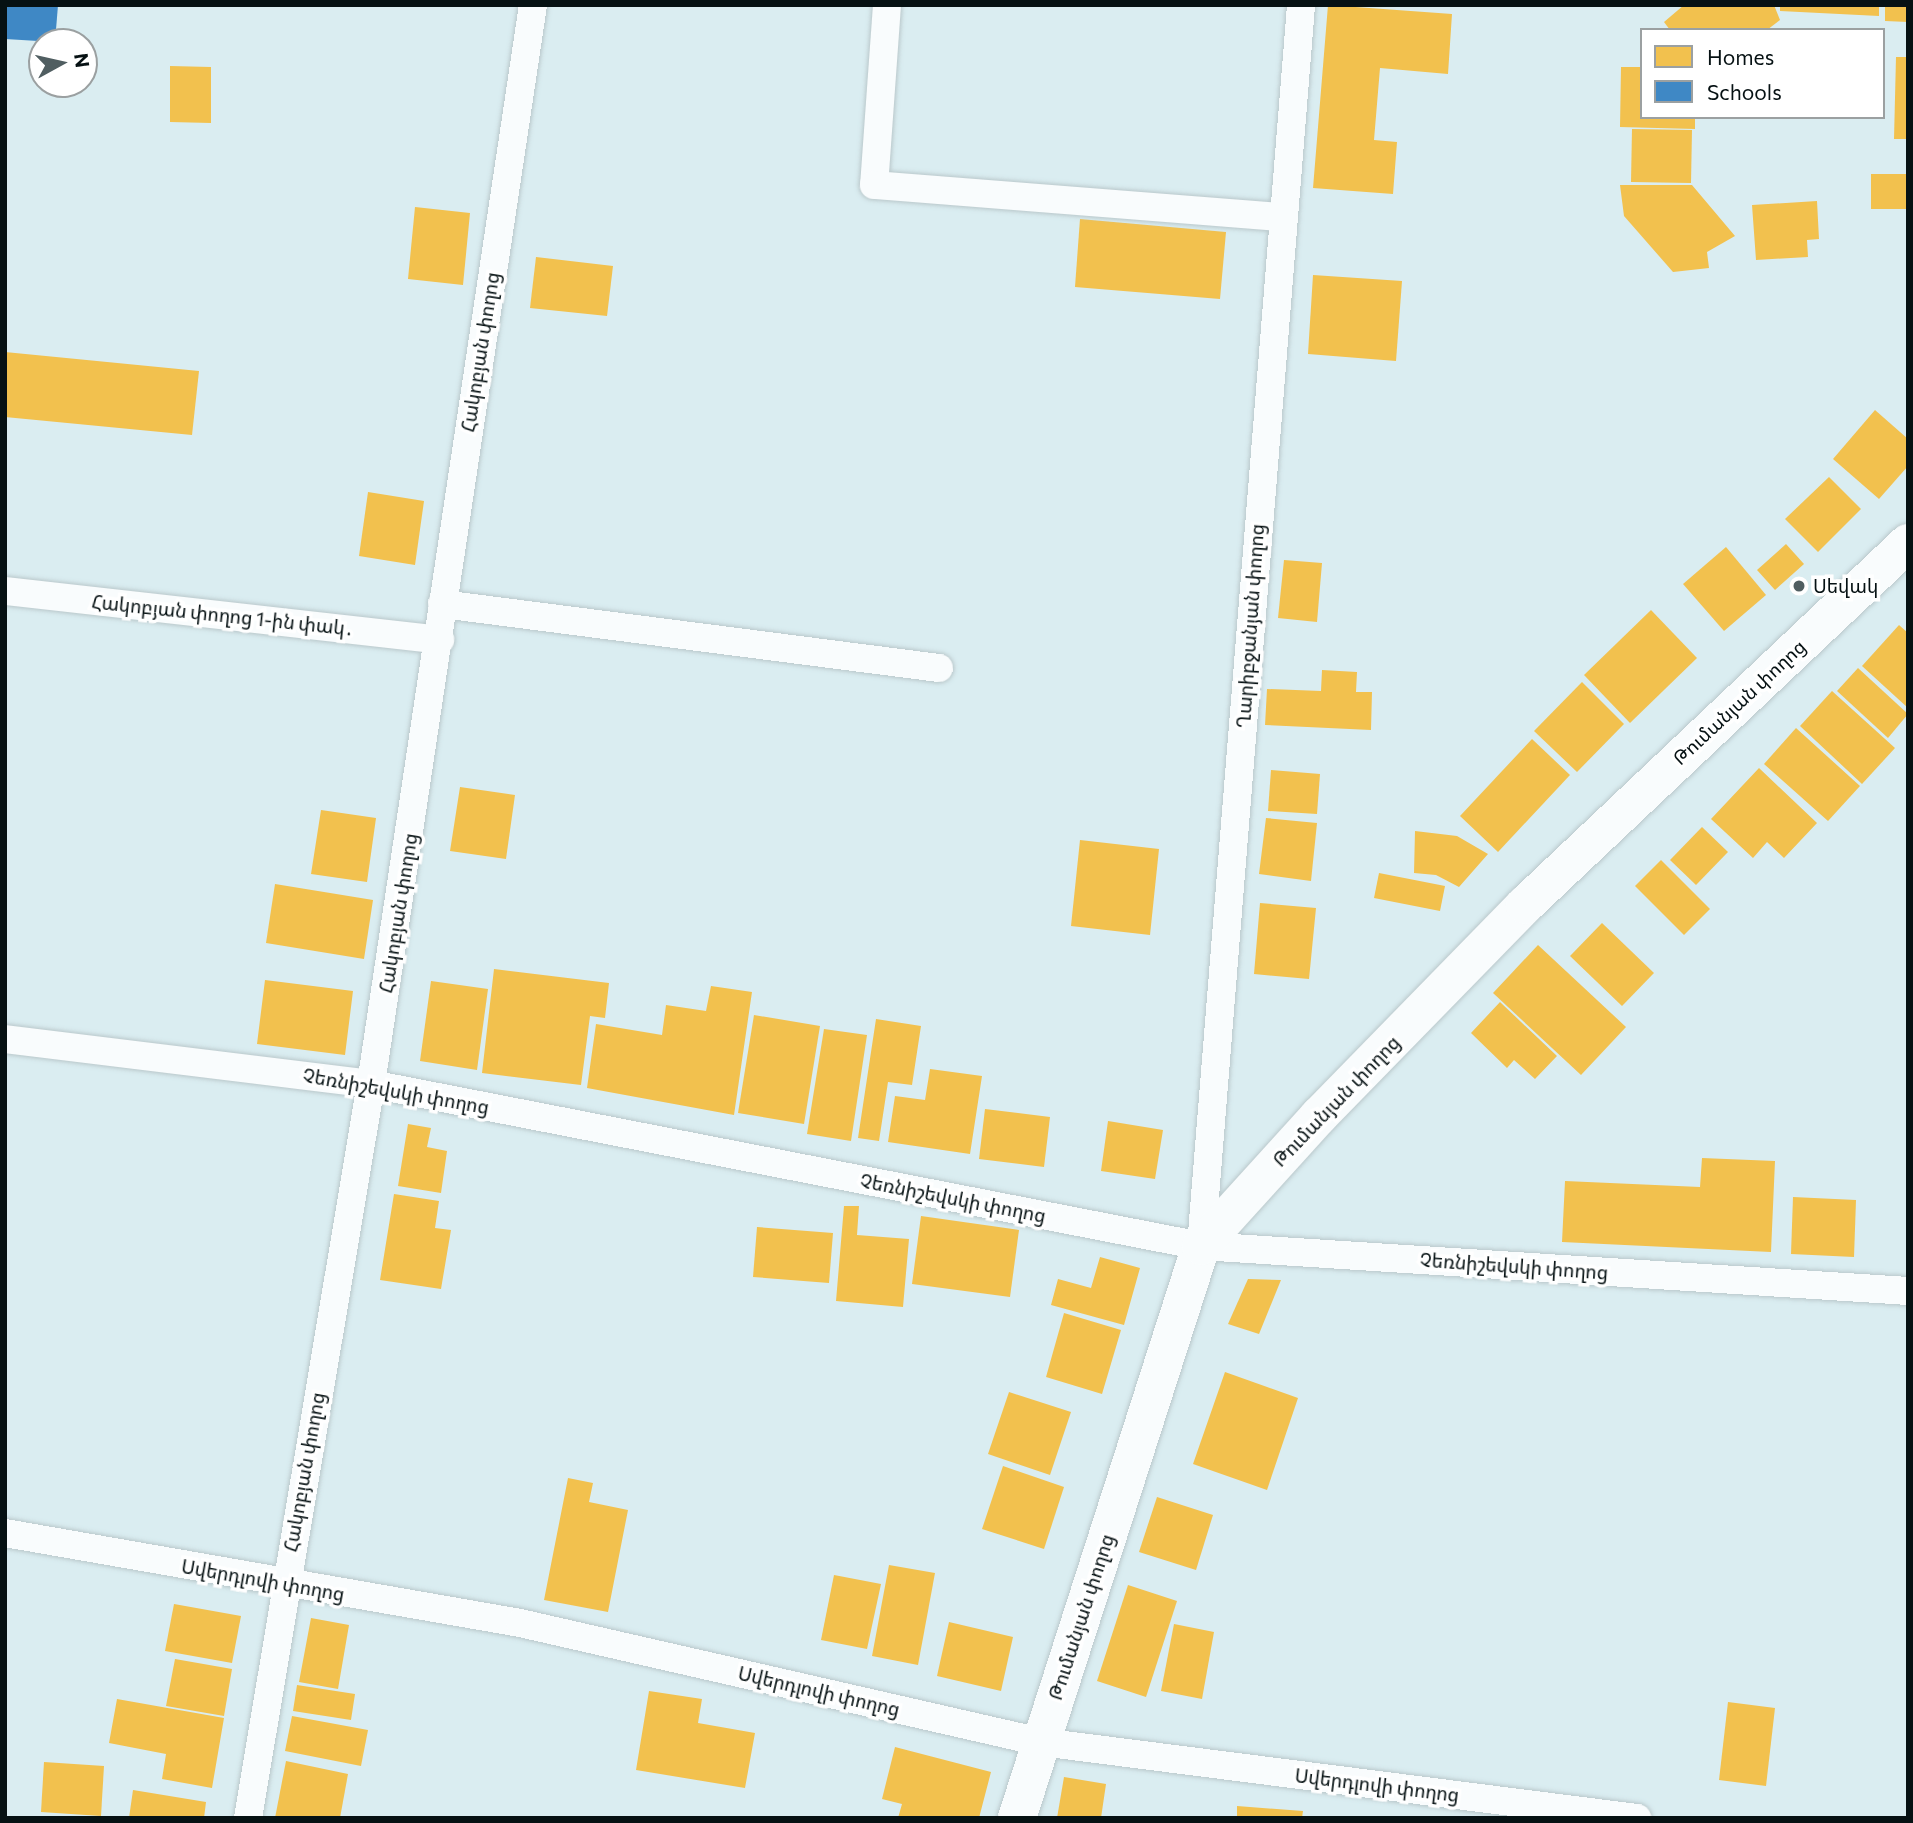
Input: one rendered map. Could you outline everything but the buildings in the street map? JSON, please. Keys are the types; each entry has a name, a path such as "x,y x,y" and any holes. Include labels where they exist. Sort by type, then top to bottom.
{"main road":[{"name":"Թումանյան փողոց","path":"1017,1818 1201,1246 1319,1116 1525,905 1908,543"}],"street":[{"name":"Հակոբյան փողոց","path":"248,1818 371,1084 440,640 442,604 533,5"},
{"path":"887,5 874,185 1282,217"},
{"name":"Ղարիբջանյան փողոց","path":"1201,1246 1301,5"},
{"name":"Հակոբյան փողոց 1-ին փակ․","path":"5,591 440,640"},
{"path":"442,604 939,668"},
{"name":"Չեռնիշեվսկի փողոց","path":"5,1039 371,1084 1201,1246 1908,1291"},
{"name":"Սվերդլովի փողոց","path":"5,1533 285,1585 520,1623 1041,1742 1637,1818"}],"place":[{"name":"Սեվակ","path":"1799,586"}]}
